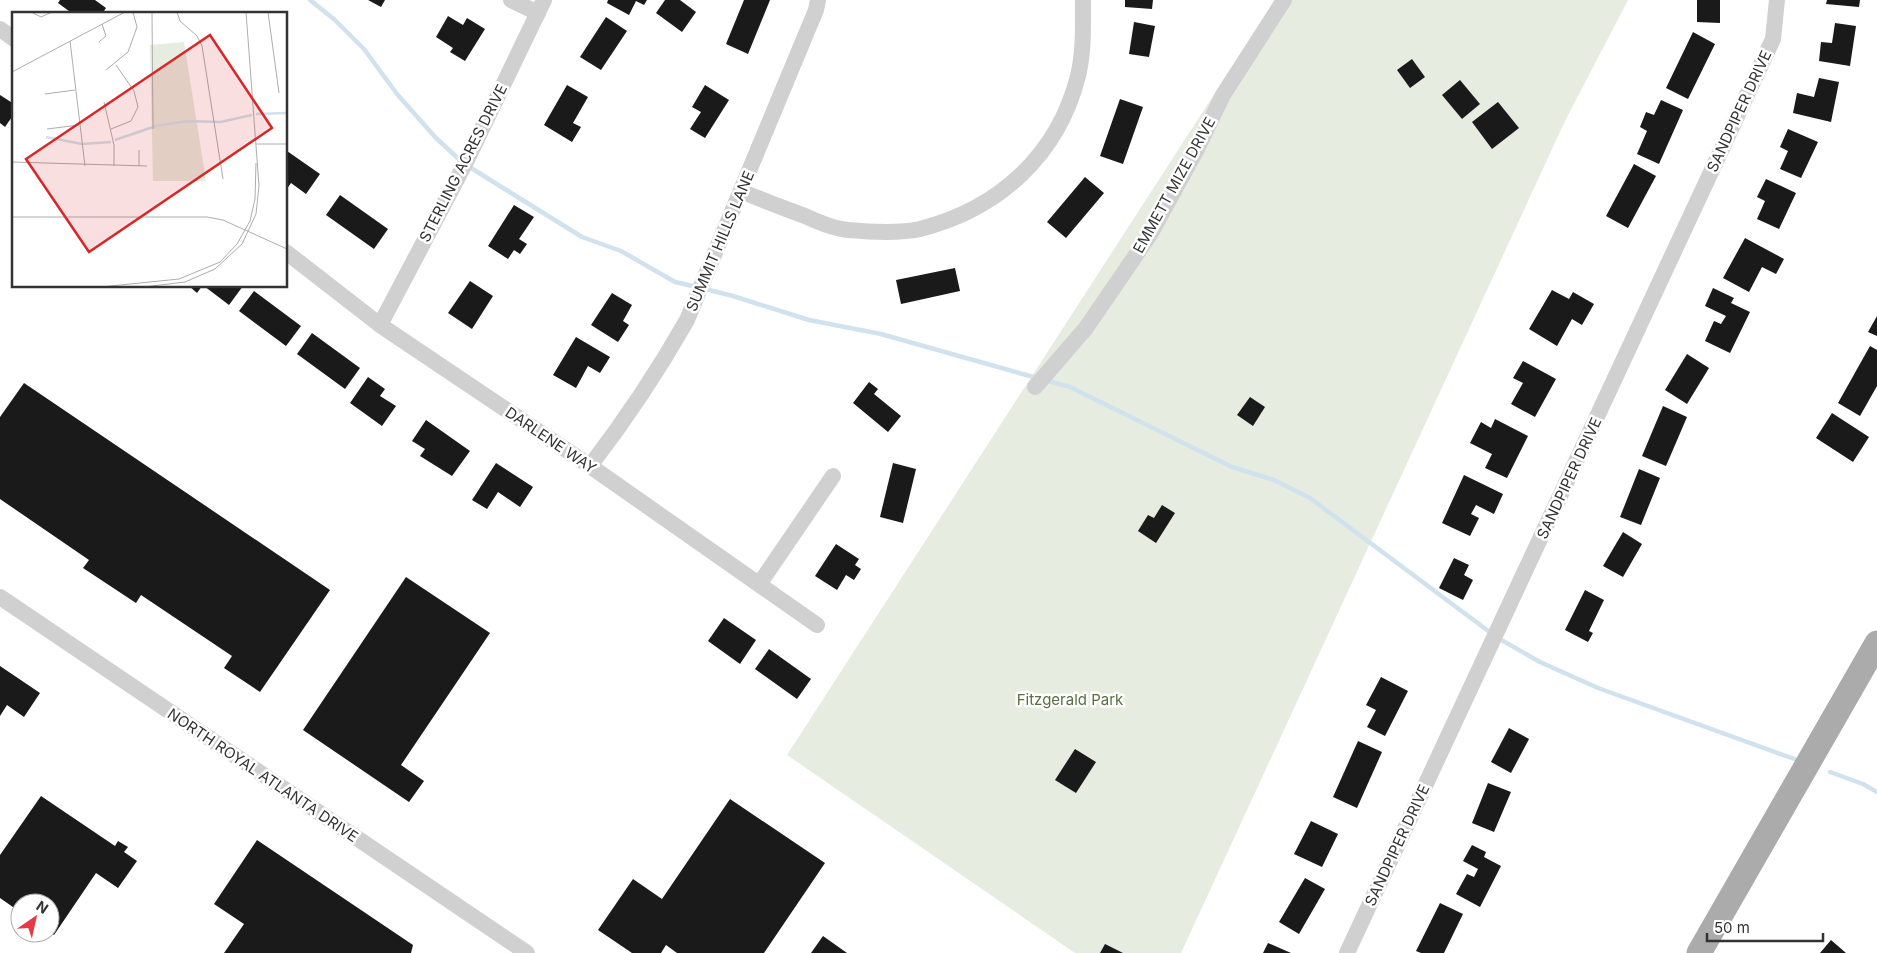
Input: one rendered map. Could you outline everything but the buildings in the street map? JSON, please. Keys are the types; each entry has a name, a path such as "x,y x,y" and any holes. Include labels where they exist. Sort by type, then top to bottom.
{"main road":[{"path":"1699,953 1877,643"}],"street":[{"path":"511,0 541,7"},
{"name":"SUMMIT HILLS LANE","path":"590,466 622,424 687,320 816,10 818,0"},
{"path":"741,191 816,221 846,230 886,231 918,229 979,207 1010,186 1034,163 1052,137 1067,108 1078,75 1084,36 1083,0"},
{"name":"EMMETT MIZE DRIVE","path":"1035,387 1086,328 1151,233 1196,151 1223,95 1284,0"},
{"name":"SANDPIPER DRIVE","path":"1347,953 1773,39 1777,0"},
{"name":"STERLING ACRES DRIVE","path":"380,325 465,164 541,7"},
{"path":"0,29 12,38"},
{"name":"DARLENE WAY","path":"288,254 380,325 590,466 760,583 817,625"},
{"path":"760,583 833,476"},
{"name":"NORTH ROYAL ATLANTA DRIVE","path":"0,596 273,783 527,953"}],"green space":[{"name":"Fitzgerald Park","path":"1275,0 1628,0 1565,121 1181,953 1075,953 787,755"}],"waterway":[{"path":"310,0 335,20 364,49 397,94 436,138 463,163 582,237 621,251 675,282 697,287"},
{"path":"705,289 809,320 881,334 1037,378"},
{"path":"1045,380 1070,387 1232,467 1274,480 1310,498 1491,633"},
{"path":"1498,638 1540,662 1598,688 1800,761"},
{"path":"1830,772 1863,784 1877,792"}]}
